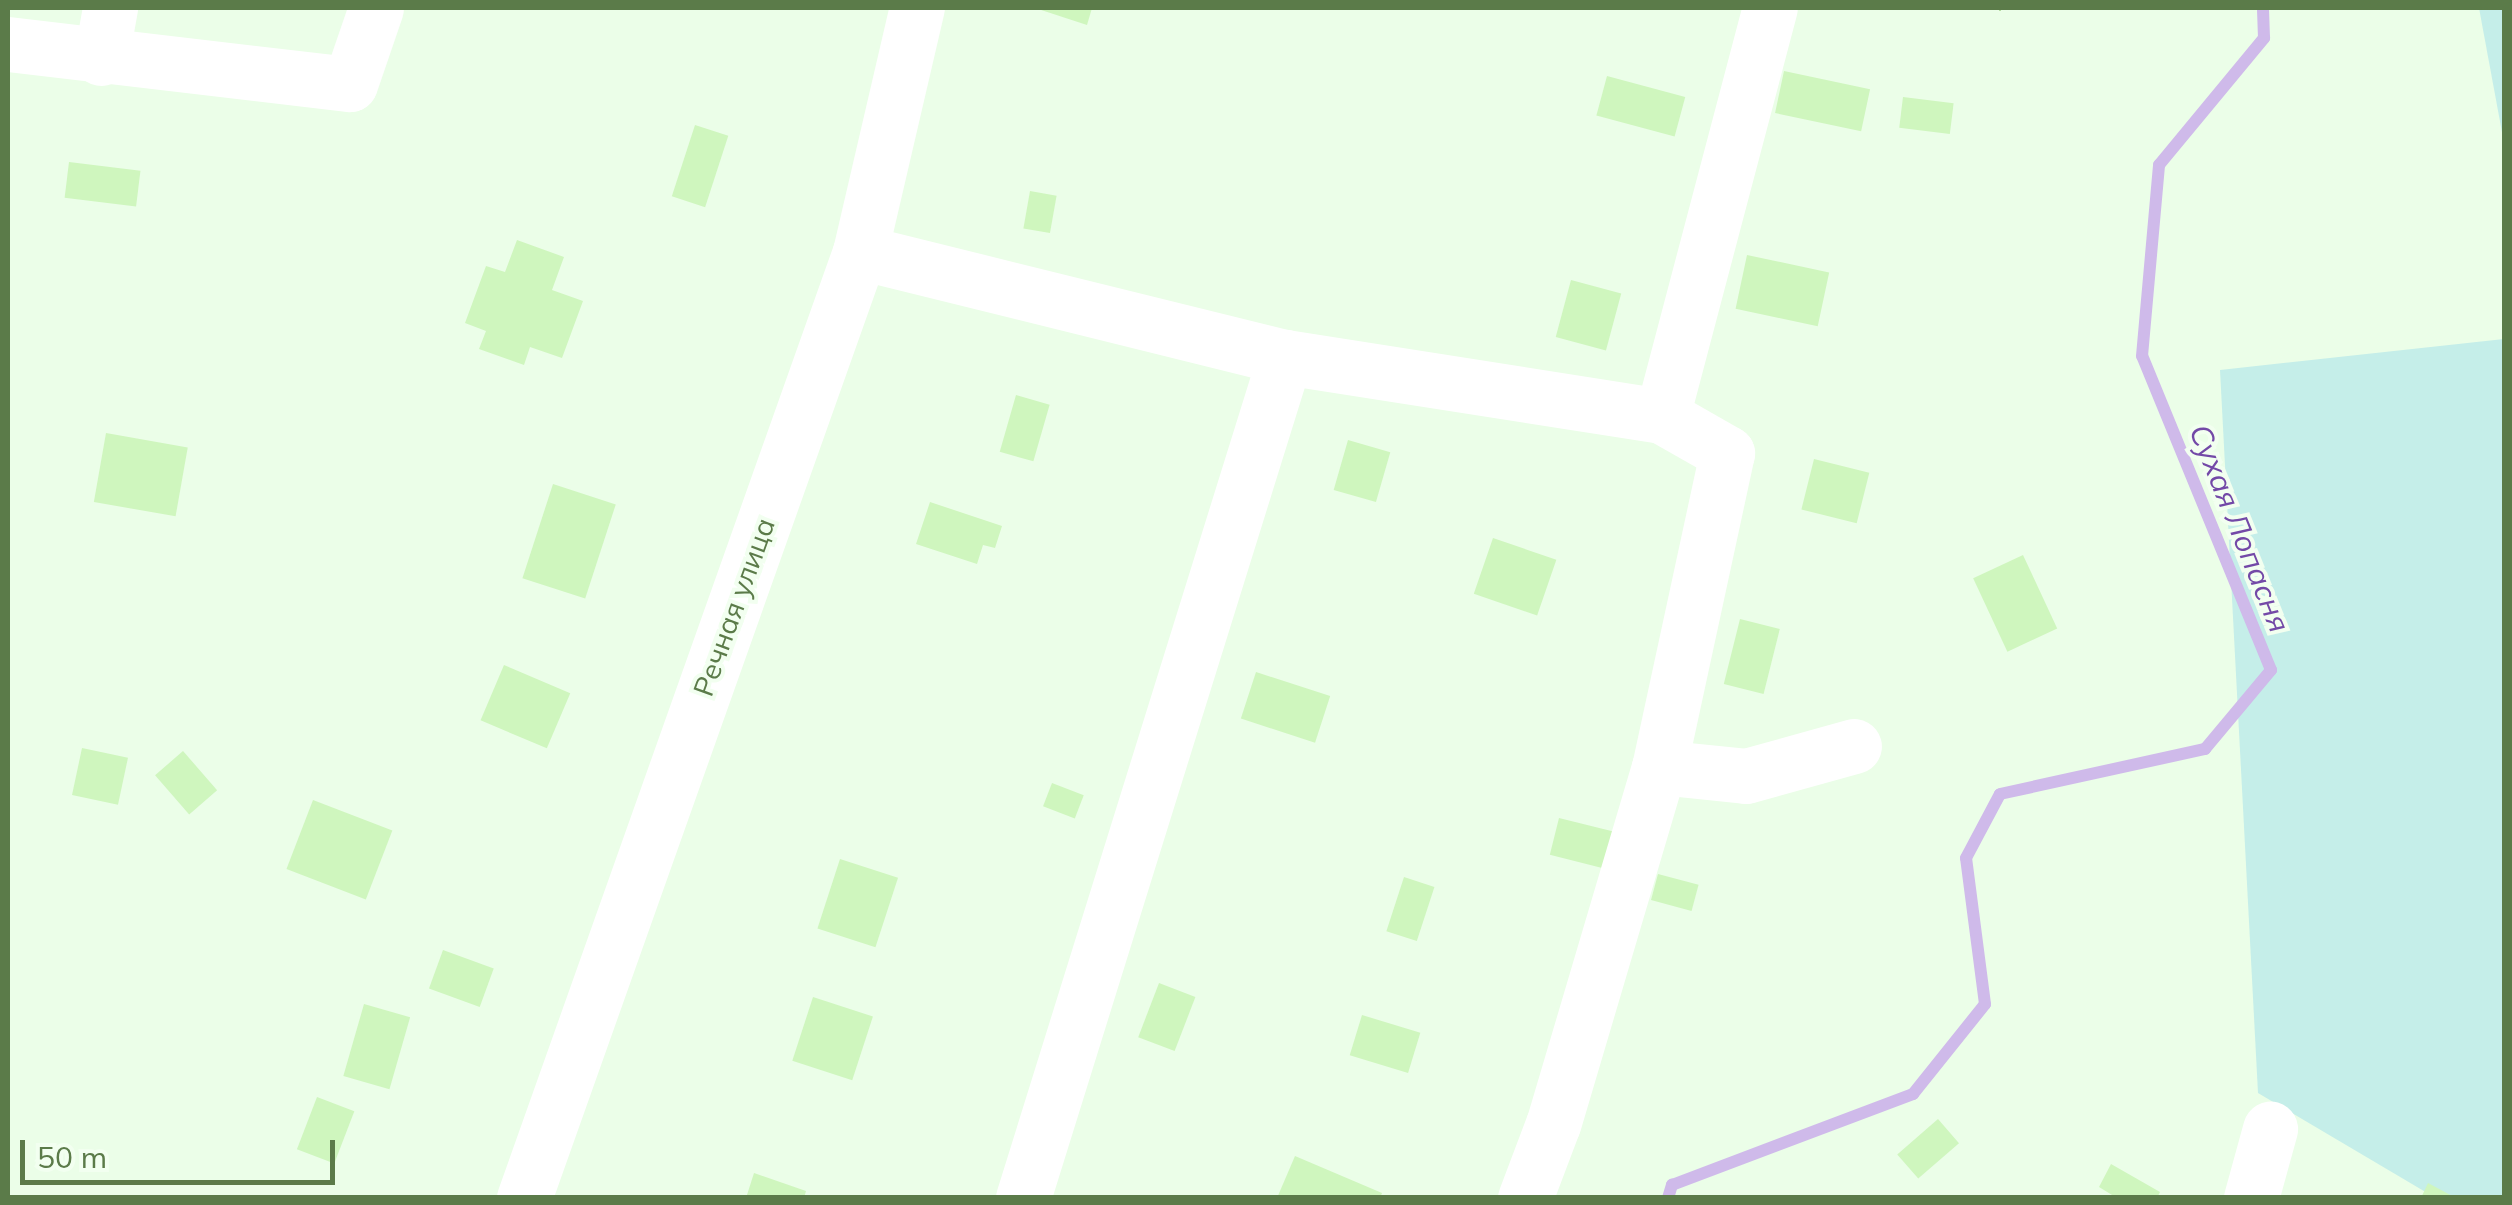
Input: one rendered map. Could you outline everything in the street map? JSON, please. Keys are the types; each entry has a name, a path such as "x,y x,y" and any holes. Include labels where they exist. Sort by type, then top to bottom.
{"street":[{"path":"8,44 106,33 350,84 376,8"},
{"name":"Речная улица","path":"524,1198 860,252 917,8"},
{"path":"1662,416 1770,8"},
{"path":"860,252 1285,357 1662,416 1728,454 1659,767 1553,1124 1525,1198"},
{"path":"1023,1198 1285,357"},
{"path":"1659,767 1746,776 1854,746"},
{"path":"2252,1198 2270,1129"}],"shaded area":[{"path":"2479,8 2504,8 2504,143"},
{"path":"2504,339 2504,1197 2434,1197 2258,1093 2220,370"}],"building":[{"path":"1035,8 1092,8 1087,25"},
{"path":"1784,71 1870,89 1861,131 1775,113"},
{"path":"1607,76 1685,97 1675,137 1596,116"},
{"path":"1903,97 1954,103 1950,134 1899,128"},
{"path":"695,125 728,136 705,207 672,196"},
{"path":"69,162 140,171 136,207 65,198"},
{"path":"1030,191 1057,196 1050,233 1023,228"},
{"path":"517,240 564,257 552,290 583,301 562,358 530,347 524,365 479,349 486,331 465,323 486,266 505,272"},
{"path":"1747,255 1829,272 1818,326 1736,309"},
{"path":"1571,280 1621,293 1606,350 1556,337"},
{"path":"1016,395 1050,405 1033,461 1000,452"},
{"path":"106,433 188,447 176,516 94,502"},
{"path":"1348,440 1390,452 1376,502 1334,490"},
{"path":"1814,459 1869,473 1857,523 1801,509"},
{"path":"553,484 616,504 585,599 522,578"},
{"path":"930,502 1002,526 995,548 983,545 977,564 916,544"},
{"path":"1493,538 1556,560 1537,616 1474,594"},
{"path":"2023,555 2057,628 2007,652 1973,578"},
{"path":"1740,619 1780,629 1764,694 1724,684"},
{"path":"504,665 570,693 547,748 481,720"},
{"path":"1256,672 1330,696 1315,743 1241,719"},
{"path":"82,748 128,758 118,805 72,795"},
{"path":"183,751 217,790 189,815 155,775"},
{"path":"1052,783 1084,795 1075,819 1043,806"},
{"path":"313,800 392,830 366,900 286,869"},
{"path":"1559,818 1612,831 1603,868 1550,855"},
{"path":"840,859 898,878 875,947 817,928"},
{"path":"1658,874 1699,885 1692,911 1651,900"},
{"path":"1404,877 1434,887 1417,941 1386,931"},
{"path":"443,950 494,968 480,1007 429,989"},
{"path":"1159,983 1195,997 1175,1051 1138,1037"},
{"path":"813,997 873,1016 852,1080 792,1061"},
{"path":"364,1004 410,1017 389,1089 343,1076"},
{"path":"1362,1015 1420,1033 1408,1073 1350,1055"},
{"path":"317,1097 354,1111 334,1164 297,1149"},
{"path":"1938,1119 1959,1143 1918,1179 1897,1154"},
{"path":"1295,1156 1382,1193 1380,1198 1277,1198"},
{"path":"2111,1164 2160,1192 2157,1198 2117,1198 2099,1187"},
{"path":"754,1173 806,1191 804,1198 746,1198"},
{"path":"2428,1183 2456,1198 2421,1198"}],"waterway":[{"name":"Сухая Лопасня","path":"1668,1198 1672,1185 1913,1094 1985,1004 1966,858 2000,794 2205,749 2271,670 2142,356 2159,165 2264,38 2263,8"}]}
